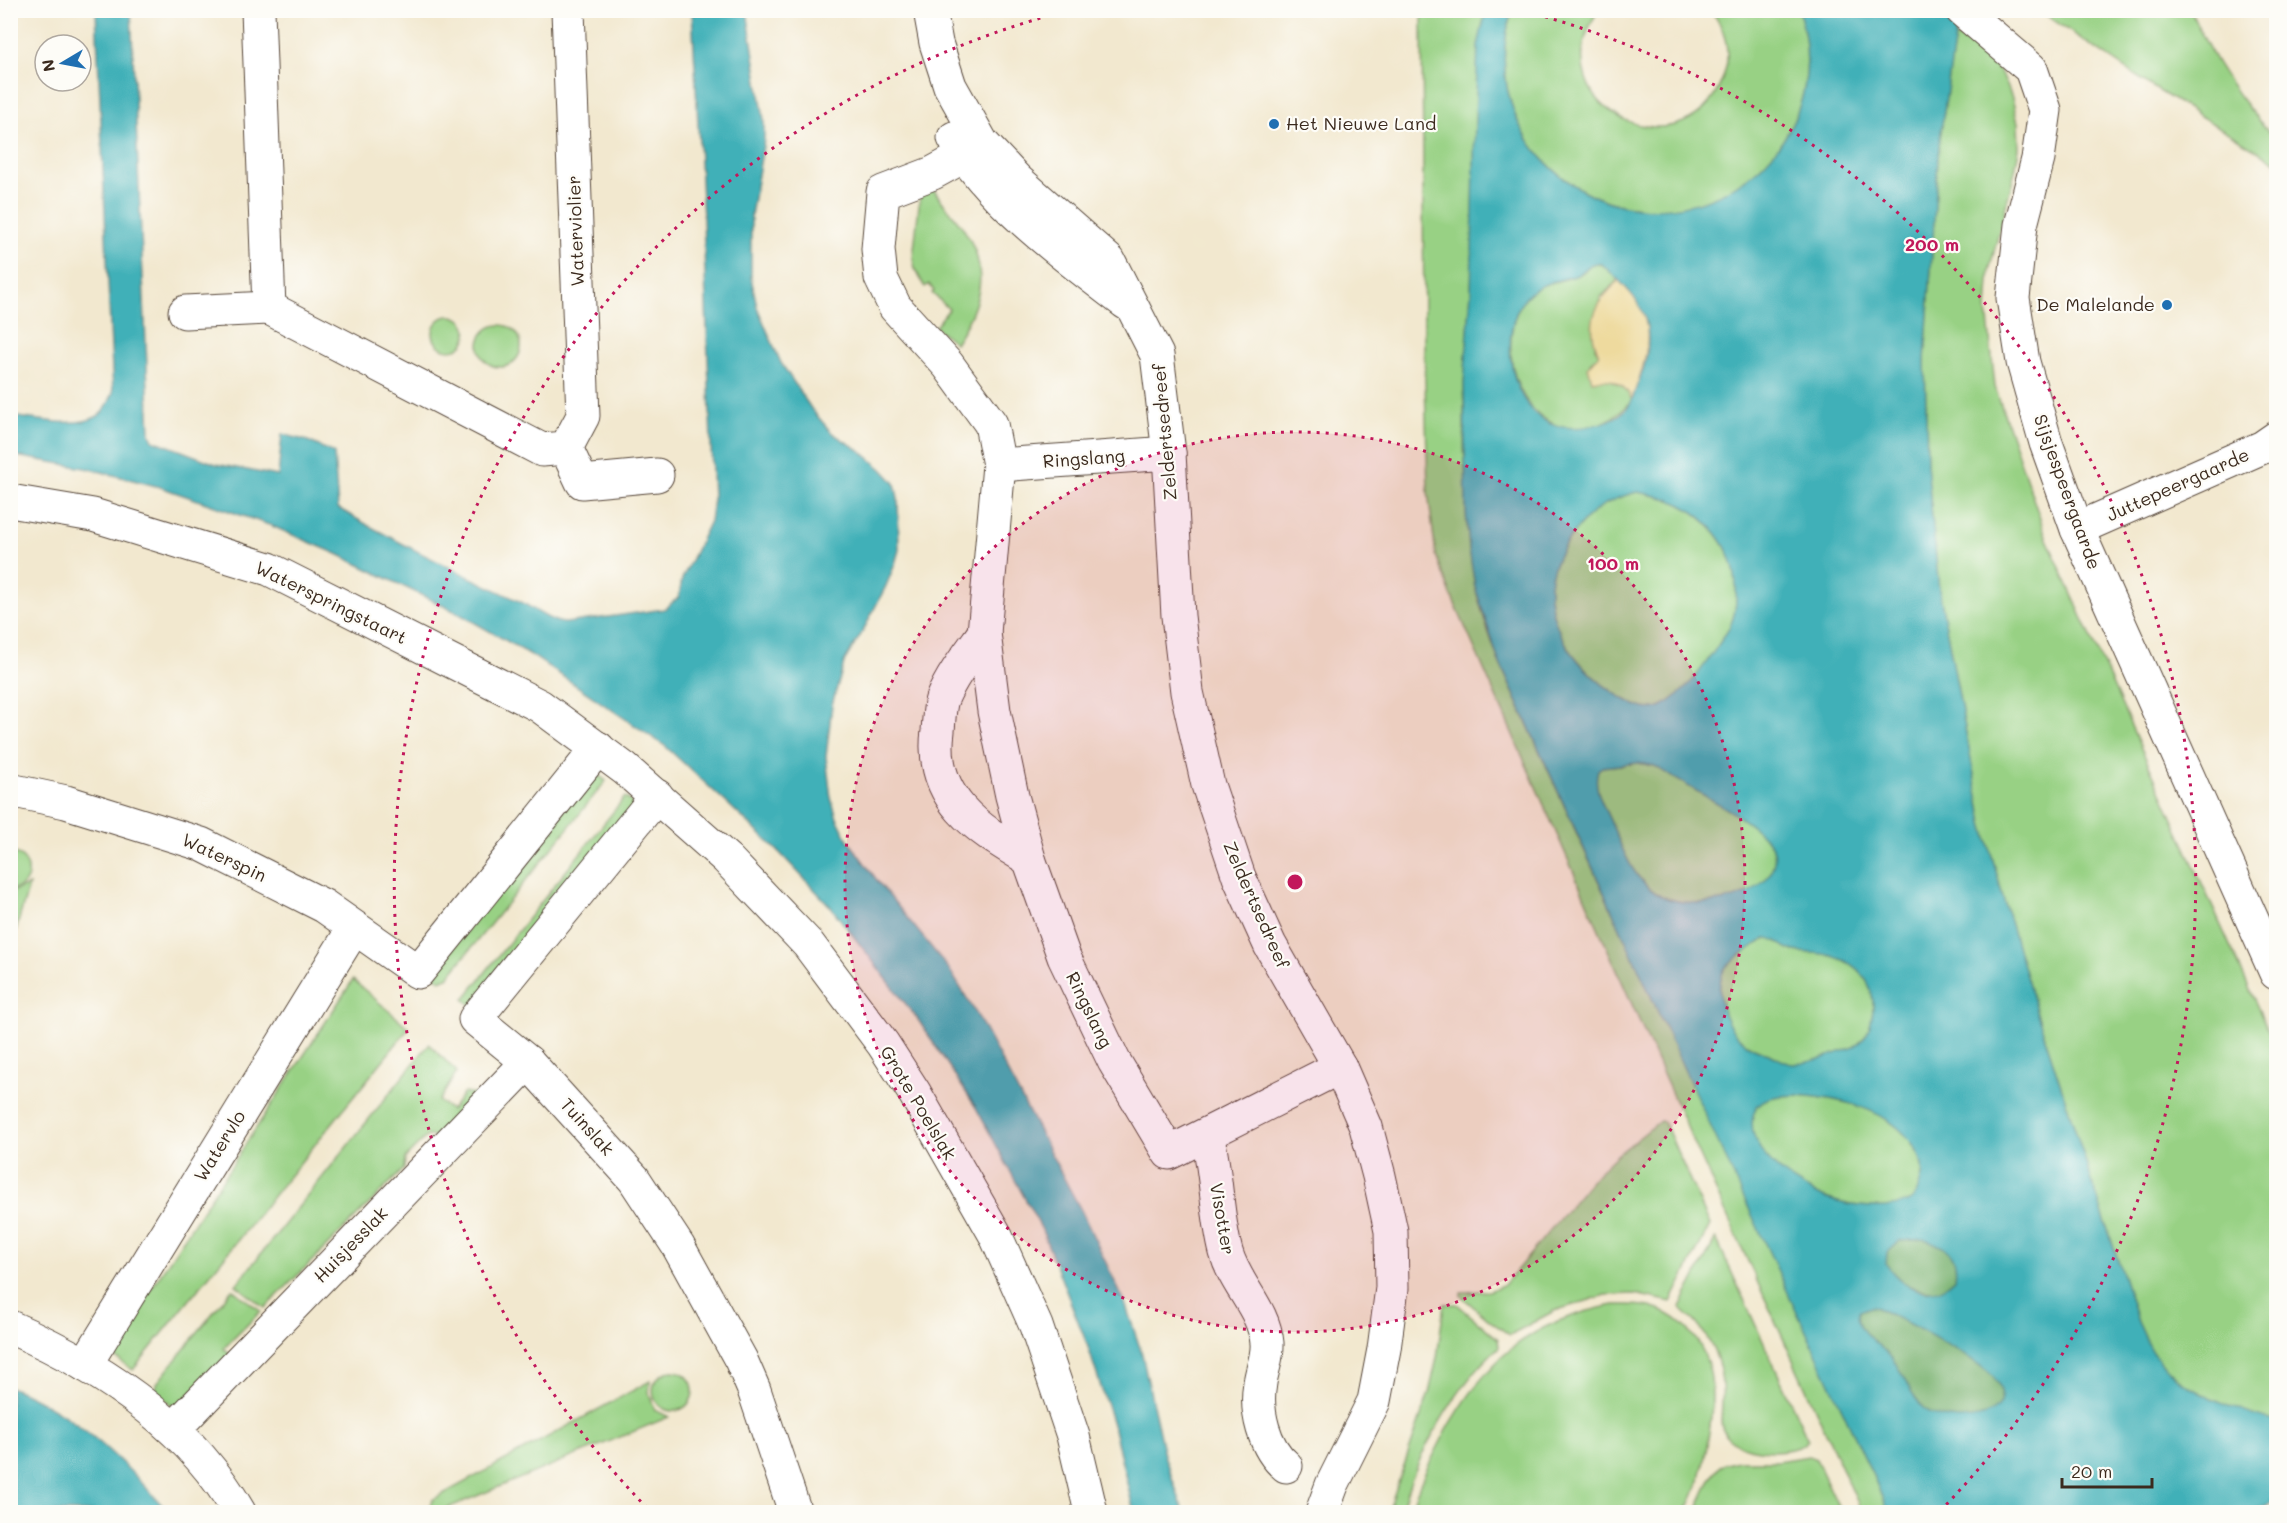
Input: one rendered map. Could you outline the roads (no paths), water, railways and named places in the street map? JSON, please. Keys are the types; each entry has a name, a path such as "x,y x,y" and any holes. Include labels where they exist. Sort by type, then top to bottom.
{"street":[{"path":"258,10 270,308"},
{"name":"Waterviolier","path":"566,448 583,416 568,10"},
{"name":"Zeldertsedreef","path":"908,10 912,40 932,95 964,156 997,196 1061,252 1135,310"},
{"name":"Zeldertsedreef","path":"930,10 936,43 950,86 982,143 1018,181 1109,261 1157,355 1169,453 1178,616 1187,692 1208,785 1239,877 1270,945 1340,1067 1366,1127 1379,1176 1391,1231 1392,1288 1384,1349 1374,1401 1332,1485 1322,1512"},
{"name":"Sijsjespeergaarde","path":"1963,12 2031,69 2046,111 2038,159 2021,225 2013,298 2023,362 2046,443 2077,529 2277,973"},
{"name":"Ringslang","path":"964,156 933,173 883,192 878,249 881,278 895,307 948,365 991,424 999,465 984,633 994,711 1012,796 1029,859 1064,957 1114,1061 1168,1153 1207,1135"},
{"path":"185,312 270,308 542,450 566,448 582,482 657,475"},
{"name":"Juttepeergaarde","path":"2077,529 2263,447 2277,438"},
{"name":"Ringslang","path":"999,465 1169,453"},
{"name":"Waterspringstaart","path":"10,501 93,515 269,569 540,706 625,769"},
{"name":"Ringslang","path":"984,633 955,675 942,701 936,742 941,776 958,808 987,834 1029,859"},
{"name":"Waterspin","path":"10,790 66,802 201,844 324,906 418,972 598,748"},
{"name":"Grote Poelslak","path":"625,769 727,859 808,944 883,1044 914,1092 995,1234 1036,1326 1073,1436 1091,1512"},
{"name":"Tuinslak","path":"657,796 475,1018 528,1062 634,1179 678,1246 741,1360 754,1390 795,1512"},
{"name":"Watervlo","path":"85,1365 354,928"},
{"name":"Huisjesslak","path":"174,1429 528,1062"},
{"path":"1207,1135 1340,1067"},
{"name":"Visotter","path":"1207,1135 1226,1252 1237,1281 1266,1330 1266,1359 1259,1386 1261,1417 1272,1452 1286,1466"},
{"path":"10,1327 85,1365 127,1390 174,1429 225,1489 239,1512"}],"water":[{"path":"96,11 131,11 150,433 153,440 216,464 278,476 282,434 308,441 334,453 338,508 405,545 549,618 566,623 664,609 679,597 682,579 710,521 713,499 703,218 692,11 747,11 764,120 764,140 751,215 751,277 757,307 781,363 812,410 832,433 861,451 882,469 895,483 898,498 899,550 895,564 862,633 845,660 832,705 826,757 831,798 837,818 848,840 879,883 949,969 976,1013 1082,1212 1125,1303 1142,1354 1164,1455 1184,1512 1134,1512 1112,1421 1087,1344 1042,1230 975,1106 919,1021 830,906 779,852 665,746 531,655 456,612 337,554 272,526 160,487 90,469 11,455 11,416 54,422 87,420 102,412 113,393"},
{"path":"1486,11 1512,11 1505,51 1506,78 1511,104 1521,128 1535,150 1561,176 1582,190 1613,203 1644,208 1676,207 1707,200 1735,186 1761,167 1782,143 1797,113 1806,75 1805,36 1799,11 1961,11 1955,36 1939,145 1925,360 1927,464 1939,590 1983,823 2036,1010 2138,1322 2153,1352 2177,1378 2225,1405 2276,1422 2276,1501 2251,1512 1888,1512 1498,659 1475,587 1466,513 1464,383 1471,293 1478,45","holes":["1594,263 1603,265 1636,300 1647,327 1648,348 1641,375 1626,410 1609,421 1598,424 1576,427 1557,426 1541,418 1528,406 1519,389 1510,350 1512,330 1517,312 1531,292 1549,283 1578,275","1637,492 1668,499 1695,513 1716,533 1724,545 1734,572 1736,606 1728,629 1705,665 1681,693 1662,706 1652,709 1642,708 1629,702 1610,690 1583,666 1562,637 1551,604 1552,572 1563,547 1592,513 1616,499","1638,763 1655,766 1734,813 1762,834 1773,848 1774,864 1766,880 1754,889 1721,901 1685,902 1669,899 1656,893 1634,871 1624,853 1600,798 1597,784 1598,770 1602,767","1767,938 1791,950 1823,954 1849,963 1864,977 1872,995 1872,1017 1865,1036 1854,1047 1805,1063 1792,1064 1746,1044 1728,1024 1720,997 1724,970 1744,952","1783,1096 1813,1096 1846,1102 1862,1107 1891,1122 1904,1133 1921,1160 1922,1176 1913,1198 1902,1204 1885,1207 1850,1205 1818,1195 1783,1173 1763,1153 1756,1142 1753,1129 1753,1116 1759,1104 1764,1100","1925,1239 1945,1248 1953,1257 1956,1270 1955,1279 1936,1290 1918,1290 1893,1273 1886,1264 1887,1253 1900,1241","1873,1306 1963,1354 1993,1377 2000,1387 2001,1400 1996,1409 1986,1415 1973,1418 1958,1419 1932,1414 1918,1402 1893,1360 1867,1335 1858,1318 1859,1311"]},
{"path":"10,1387 56,1410 77,1424 115,1456 168,1512 11,1512"}],"place":[{"name":"Het Nieuwe Land","path":"1274,124"},
{"name":"De Malelande","path":"2167,305"}]}
